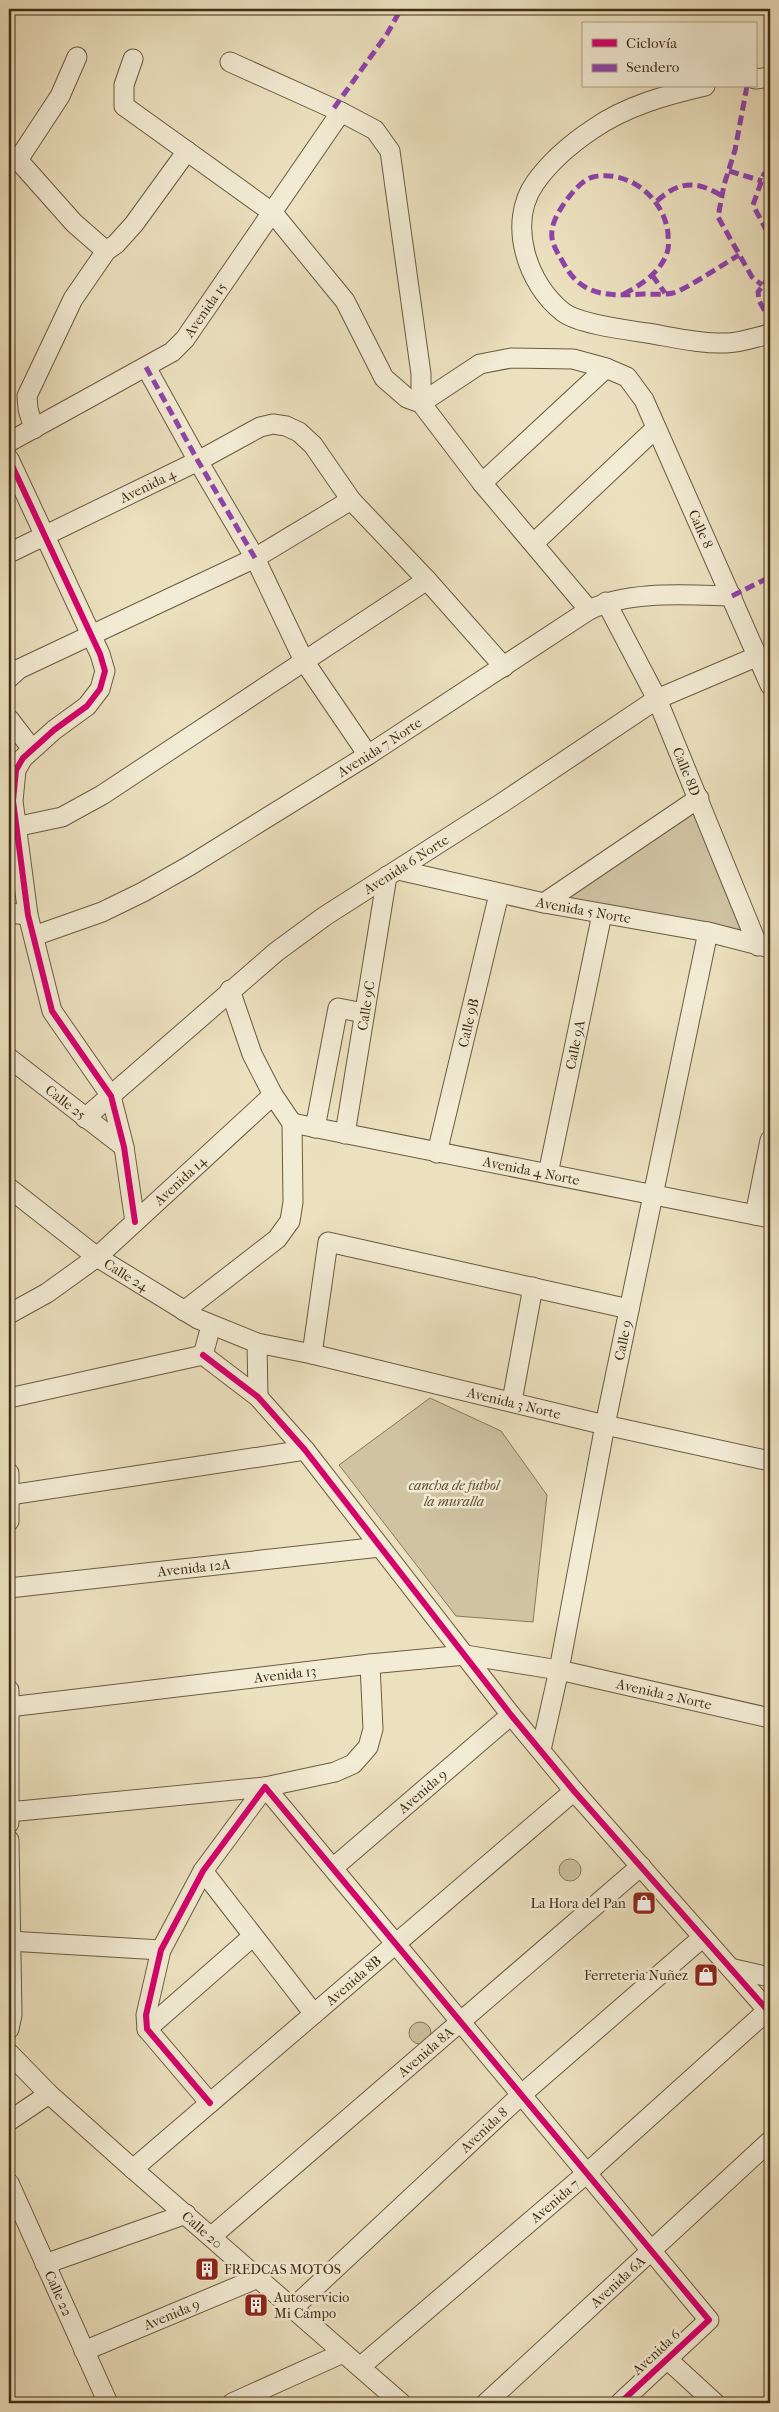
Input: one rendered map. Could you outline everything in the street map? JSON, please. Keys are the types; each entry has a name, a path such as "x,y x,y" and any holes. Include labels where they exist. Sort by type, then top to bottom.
{"street":[{"path":"77,57 60,96 13,159 74,223 106,251"},
{"path":"133,59 124,85 124,106 273,213 345,301 384,378 407,398 421,403"},
{"path":"230,62 341,112 375,130 390,151 421,374 421,403"},
{"path":"756,79 770,77"},
{"path":"697,88 669,95 610,118 591,130 560,156 534,184 524,210 523,238 528,264 540,288 564,313 604,326 727,343 770,334"},
{"name":"Avenida 15","path":"9,442 172,352 185,339 341,112"},
{"path":"34,429 28,409 27,396 73,299 106,251 116,244 134,224 187,151"},
{"path":"421,403 480,364 511,358 573,359 606,368"},
{"path":"146,367 255,558 304,661 368,755"},
{"path":"482,483 606,368"},
{"name":"Calle 8","path":"606,368 627,377 644,400 655,429 732,596 770,684"},
{"name":"Calle 8D","path":"421,403 482,483 534,543 597,606 657,699 764,947"},
{"name":"Avenida 4","path":"9,553 198,461 260,427 273,424 286,426 299,432 313,445 351,500"},
{"path":"534,543 655,429"},
{"path":"9,459 43,536 91,635 104,671 100,689 88,706 12,766 11,801 28,915 52,1012 111,1096 124,1146 135,1222"},
{"path":"9,678 19,669 255,558 351,500 428,580 504,667"},
{"path":"15,827 62,816 79,808 180,745 428,580"},
{"name":"Avenida 7 Norte","path":"34,936 102,912 144,892 368,755 597,606 682,595 732,596"},
{"name":"Avenida 6 Norte","path":"85,1118 230,990 276,952 325,916 657,699 758,656"},
{"path":"9,719 32,749"},
{"path":"544,903 699,798"},
{"name":"Avenida 5 Norte","path":"393,873 602,914 708,932 764,947"},
{"name":"Calle 9C","path":"345,1134 364,1013 393,873"},
{"name":"Calle 9B","path":"437,1152 499,894"},
{"path":"9,912 28,915"},
{"name":"Calle 9A","path":"548,1174 602,914"},
{"name":"Calle 9","path":"541,1750 559,1670 605,1425 708,932"},
{"path":"184,1311 277,1239 290,1221 293,1202 292,1123 273,1095 252,1054 230,990"},
{"path":"315,1128 338,1008 364,1013"},
{"name":"Calle 25","path":"9,1058 124,1146"},
{"name":"Avenida 14","path":"9,1314 47,1293 97,1257 273,1095"},
{"name":"Avenida 4 Norte","path":"292,1123 763,1217"},
{"path":"763,1217 770,1140"},
{"name":"Calle 24","path":"9,1188 97,1257 211,1326 257,1343"},
{"path":"312,1354 328,1242 629,1308"},
{"path":"512,1401 533,1287"},
{"path":"204,1355 211,1326"},
{"path":"257,1343 258,1396"},
{"name":"Avenida 3 Norte","path":"257,1343 512,1401 605,1425 770,1461"},
{"path":"9,1398 204,1355 258,1396 305,1450 511,1715 574,1791 769,2011"},
{"path":"10,1494 305,1450"},
{"path":"9,1473 9,1521"},
{"name":"Avenida 12A","path":"9,1588 380,1547"},
{"name":"Avenida 13","path":"9,1707 370,1664 465,1655 559,1670"},
{"path":"9,1812 265,1787 335,1772 353,1764 368,1747 373,1729 370,1664"},
{"name":"Avenida 2 Norte","path":"559,1670 770,1718"},
{"path":"9,1690 9,1823"},
{"name":"Avenida 9","path":"333,1868 511,1715"},
{"path":"265,1787 652,2251"},
{"path":"210,2103 147,2029 146,2015 161,1950 203,1871 265,1787"},
{"name":"Avenida 8B","path":"133,2169 574,1791"},
{"path":"9,1840 12,2014 9,2029"},
{"name":"Avenida 8A","path":"212,2236 641,1866"},
{"path":"203,1871 252,1937 314,2014"},
{"name":"Avenida 8","path":"293,2308 521,2095 703,1936"},
{"path":"147,2029 252,1937"},
{"path":"10,1941 161,1950"},
{"path":"730,1968 770,1977"},
{"name":"Avenida 7","path":"360,2367 587,2173 769,2011"},
{"name":"Calle 20","path":"9,2053 49,2094 401,2403"},
{"path":"9,2122 49,2094"},
{"name":"Avenida 6A","path":"486,2403 770,2141"},
{"name":"Calle 22","path":"9,2183 108,2403"},
{"path":"45,2264 186,2214"},
{"name":"Avenida 6","path":"620,2403 709,2320 652,2251"},
{"name":"Avenida 9","path":"84,2351 258,2278"},
{"path":"232,2403 343,2353"},
{"path":"667,2359 715,2403"}],"green space":[{"path":"696,809 742,931 559,900"},
{"name":"cancha de futbol la muralla","path":"430,1398 501,1431 547,1495 533,1622 456,1616 339,1465"},
{"path":"570,1859 578,1862 581,1870 578,1878 570,1881 562,1878 559,1870 562,1862"},
{"path":"420,2022 428,2025 431,2033 428,2041 420,2044 412,2041 409,2033 412,2025"}],"marked path":[{"path":"334,108 387,34 401,9"},
{"path":"747,88 735,150 724,185 718,217 752,277 762,285"},
{"path":"770,170 764,174 753,205 770,237"},
{"path":"729,171 762,181"},
{"path":"624,294 645,281 662,264 668,247 665,221 660,209 652,198 632,182 606,176 593,177 582,183 565,202 552,228 552,239 564,264 571,275 588,289 619,295 673,293 739,255"},
{"path":"657,201 680,186 688,185 704,187 722,196"},
{"path":"652,275 665,293"},
{"path":"770,276 758,292 759,301 770,319"},
{"path":"146,367 255,558"},
{"path":"732,596 770,577"}],"cycle path":[{"path":"9,459 100,654 105,671 100,689 87,706 54,730 23,758 16,770 13,801 28,915 52,1011 111,1096 124,1147 135,1222"},
{"path":"203,1355 258,1397 305,1450 511,1715 574,1791 770,2013"},
{"path":"210,2103 147,2029 146,2015 161,1950 203,1871 265,1787 709,2320 620,2403"}],"place":[{"name":"La Hora del Pan","path":"644,1903"},
{"name":"Ferreteria Nuñez","path":"706,1975"},
{"name":"FREDCAS MOTOS","path":"207,2269"},
{"name":"Autoservicio Mi Campo","path":"256,2305"}]}
